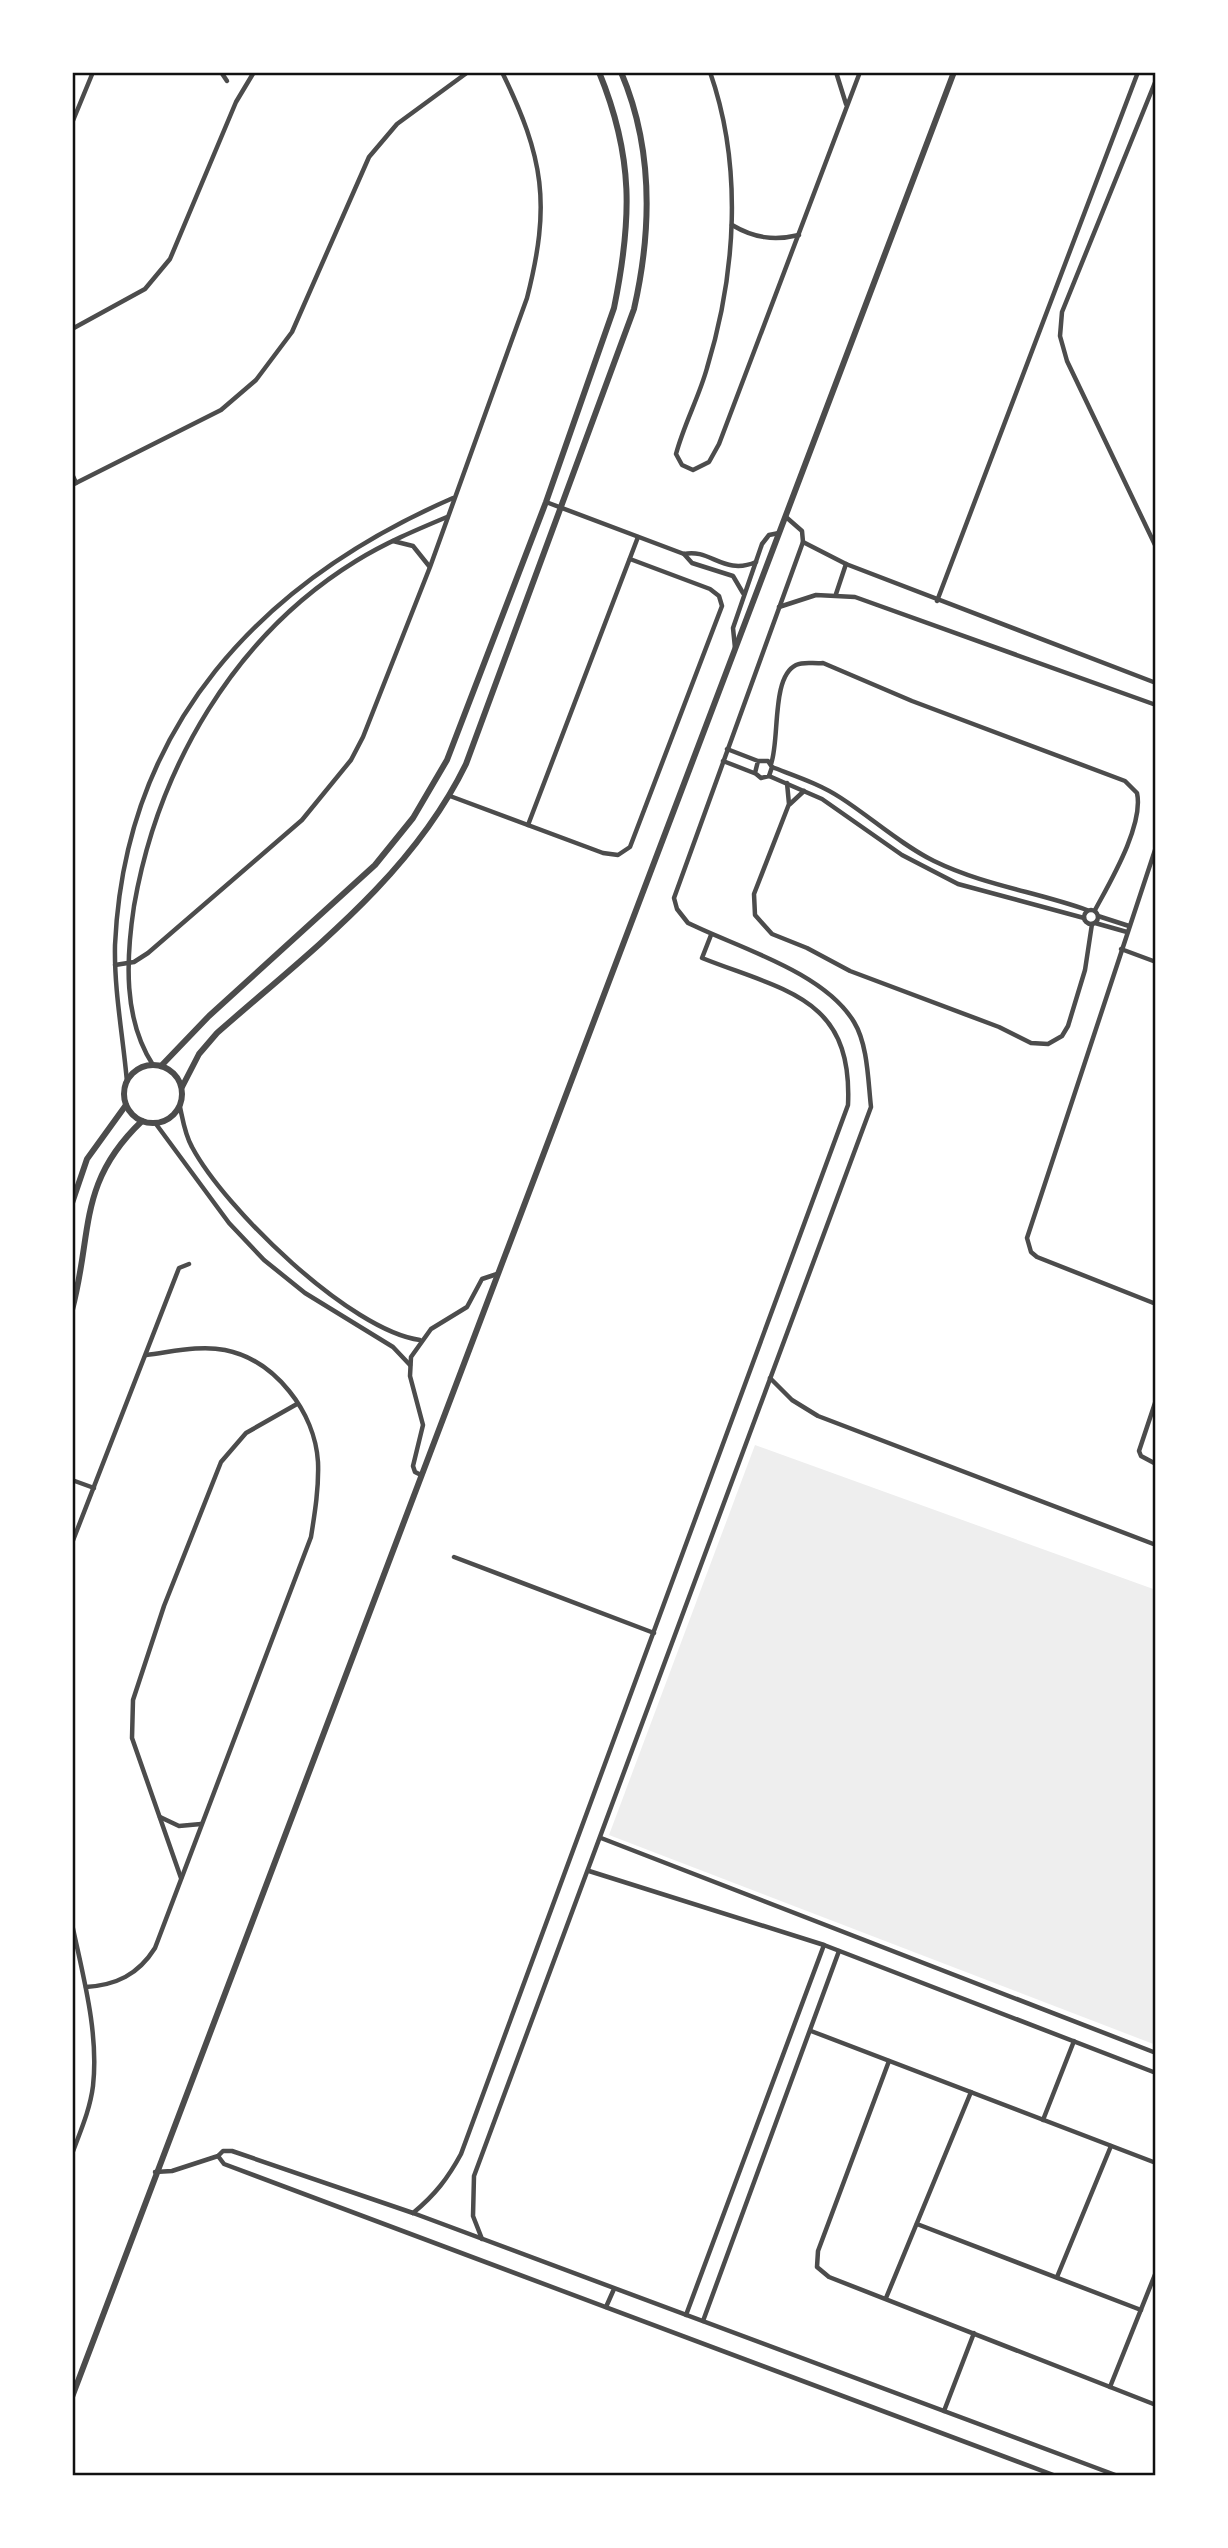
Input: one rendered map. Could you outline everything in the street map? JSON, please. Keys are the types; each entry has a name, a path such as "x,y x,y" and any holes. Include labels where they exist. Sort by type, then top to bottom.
{"street":[{"path":"72,123 93,72"},
{"path":"220,72 227,81"},
{"path":"72,328 145,289 170,260 236,102 254,72"},
{"path":"72,474 74,484 221,410 256,380 292,332 369,157 397,124 468,72"},
{"path":"115,965 128,964 148,953 263,856 302,820 336,781 363,737 430,568 527,298 542,229 534,151 522,114 502,72"},
{"path":"161,1066 209,1016 353,888 413,818 460,732 614,308 626,250 628,201 622,146 599,72"},
{"path":"420,1340 399,1336 332,1295 257,1232 221,1191 192,1147 180,1107 182,1087 199,1054 217,1033 391,876 450,796 496,686 634,309 643,267 647,219 645,171 635,115 621,72"},
{"path":"710,72 729,149 732,225 717,332 677,454 682,465 693,470 705,466 714,455 860,72"},
{"path":"836,72 847,107"},
{"path":"72,2397 353,1648 422,1475 954,72"},
{"path":"937,600 1138,72"},
{"path":"1156,80 1062,312 1060,328 1067,361 1156,547"},
{"path":"732,225 757,237 785,239 799,235"},
{"path":"180,1107 170,1118 156,1124 142,1122 126,1105 124,1094 127,1082 115,965 119,904 134,830 161,757 198,693 257,623 310,578 377,535 454,497"},
{"path":"545,502 684,554 695,553 736,567 756,562"},
{"path":"153,1065 137,1038 128,964 138,885 152,827 175,769 207,712 246,659 300,602 339,572 393,541 447,517"},
{"path":"482,2239 473,2216 474,2176 871,1107 855,1023 834,997 811,981 684,919 674,898 803,542 802,531 786,517"},
{"path":"736,650 733,628 756,562 766,538 780,533"},
{"path":"527,825 638,537"},
{"path":"393,541 413,546 423,555 430,568"},
{"path":"803,542 846,564 1156,683"},
{"path":"684,554 692,563 733,576 744,596"},
{"path":"705,566 707,558"},
{"path":"450,796 610,855 618,855 630,847 722,606 715,592 630,559"},
{"path":"835,594 846,564"},
{"path":"779,608 806,597 835,594 855,597 1156,705"},
{"path":"769,776 775,746 780,691 787,672 803,663 823,663 912,701 1125,781 1137,793 1137,816 1114,875 1095,910"},
{"path":"755,773 761,760 775,746"},
{"path":"727,749 761,760 838,796 895,837 937,862 992,884 1043,895 1087,911 1095,910"},
{"path":"723,761 755,773 761,778 769,776 804,790 832,805 902,855 934,873 990,895 1084,918 1127,932"},
{"path":"787,783 789,804 753,899 755,915 763,928 850,971 999,1027 1031,1043 1053,1042 1068,1026 1098,916"},
{"path":"789,804 804,790"},
{"path":"832,805 838,796"},
{"path":"1156,847 1027,1238 1031,1252 1037,1257 1156,1304"},
{"path":"934,873 937,862"},
{"path":"1095,910 1098,916 1129,926"},
{"path":"1084,918 1087,911"},
{"path":"413,2213 434,2197 461,2154 848,1105 849,1070 836,1033 823,1014 795,995 702,958 711,934"},
{"path":"1121,949 1156,962"},
{"path":"127,1082 140,1068 153,1065 161,1066 174,1074 182,1087"},
{"path":"72,1203 74,1183 94,1147 126,1105"},
{"path":"72,1310 95,1188 112,1153 142,1122"},
{"path":"156,1124 229,1223 264,1260 305,1293 393,1347 410,1365"},
{"path":"72,1543 179,1268 189,1264"},
{"path":"422,1475 415,1472 413,1466 423,1425 412,1387 410,1365 420,1340 431,1329 467,1307 485,1277 498,1274"},
{"path":"86,1987 119,1981 143,1964 155,1948 311,1537 316,1507 318,1460 308,1425 297,1404 274,1373 246,1356 204,1348 146,1355"},
{"path":"770,1378 792,1400 818,1416 1155,1544 1156,1537"},
{"path":"1156,1400 1139,1451 1141,1456 1156,1464"},
{"path":"181,1878 132,1738 131,1710 138,1680 221,1462 247,1433 297,1404"},
{"path":"72,1480 94,1488"},
{"path":"454,1557 654,1633"},
{"path":"160,1817 179,1826 201,1824"},
{"path":"601,1838 1156,2053"},
{"path":"589,1871 824,1945 1156,2073"},
{"path":"72,1924 86,1987 93,2043 92,2087 72,2154"},
{"path":"686,2315 824,1945"},
{"path":"703,2321 839,1951"},
{"path":"811,2031 1156,2163"},
{"path":"1043,2120 1074,2041"},
{"path":"889,2061 815,2259 822,2274 1156,2404"},
{"path":"886,2298 971,2092"},
{"path":"1057,2277 1111,2146"},
{"path":"155,2172 172,2171 218,2156 223,2151 232,2151 413,2213 1118,2476"},
{"path":"218,2156 225,2164 1056,2476"},
{"path":"917,2224 1141,2310"},
{"path":"1110,2387 1156,2272"},
{"path":"606,2307 614,2289"},
{"path":"944,2411 974,2333"}],"shaded area":[{"path":"755,1445 1156,1590 1156,2045 609,1835"}]}
